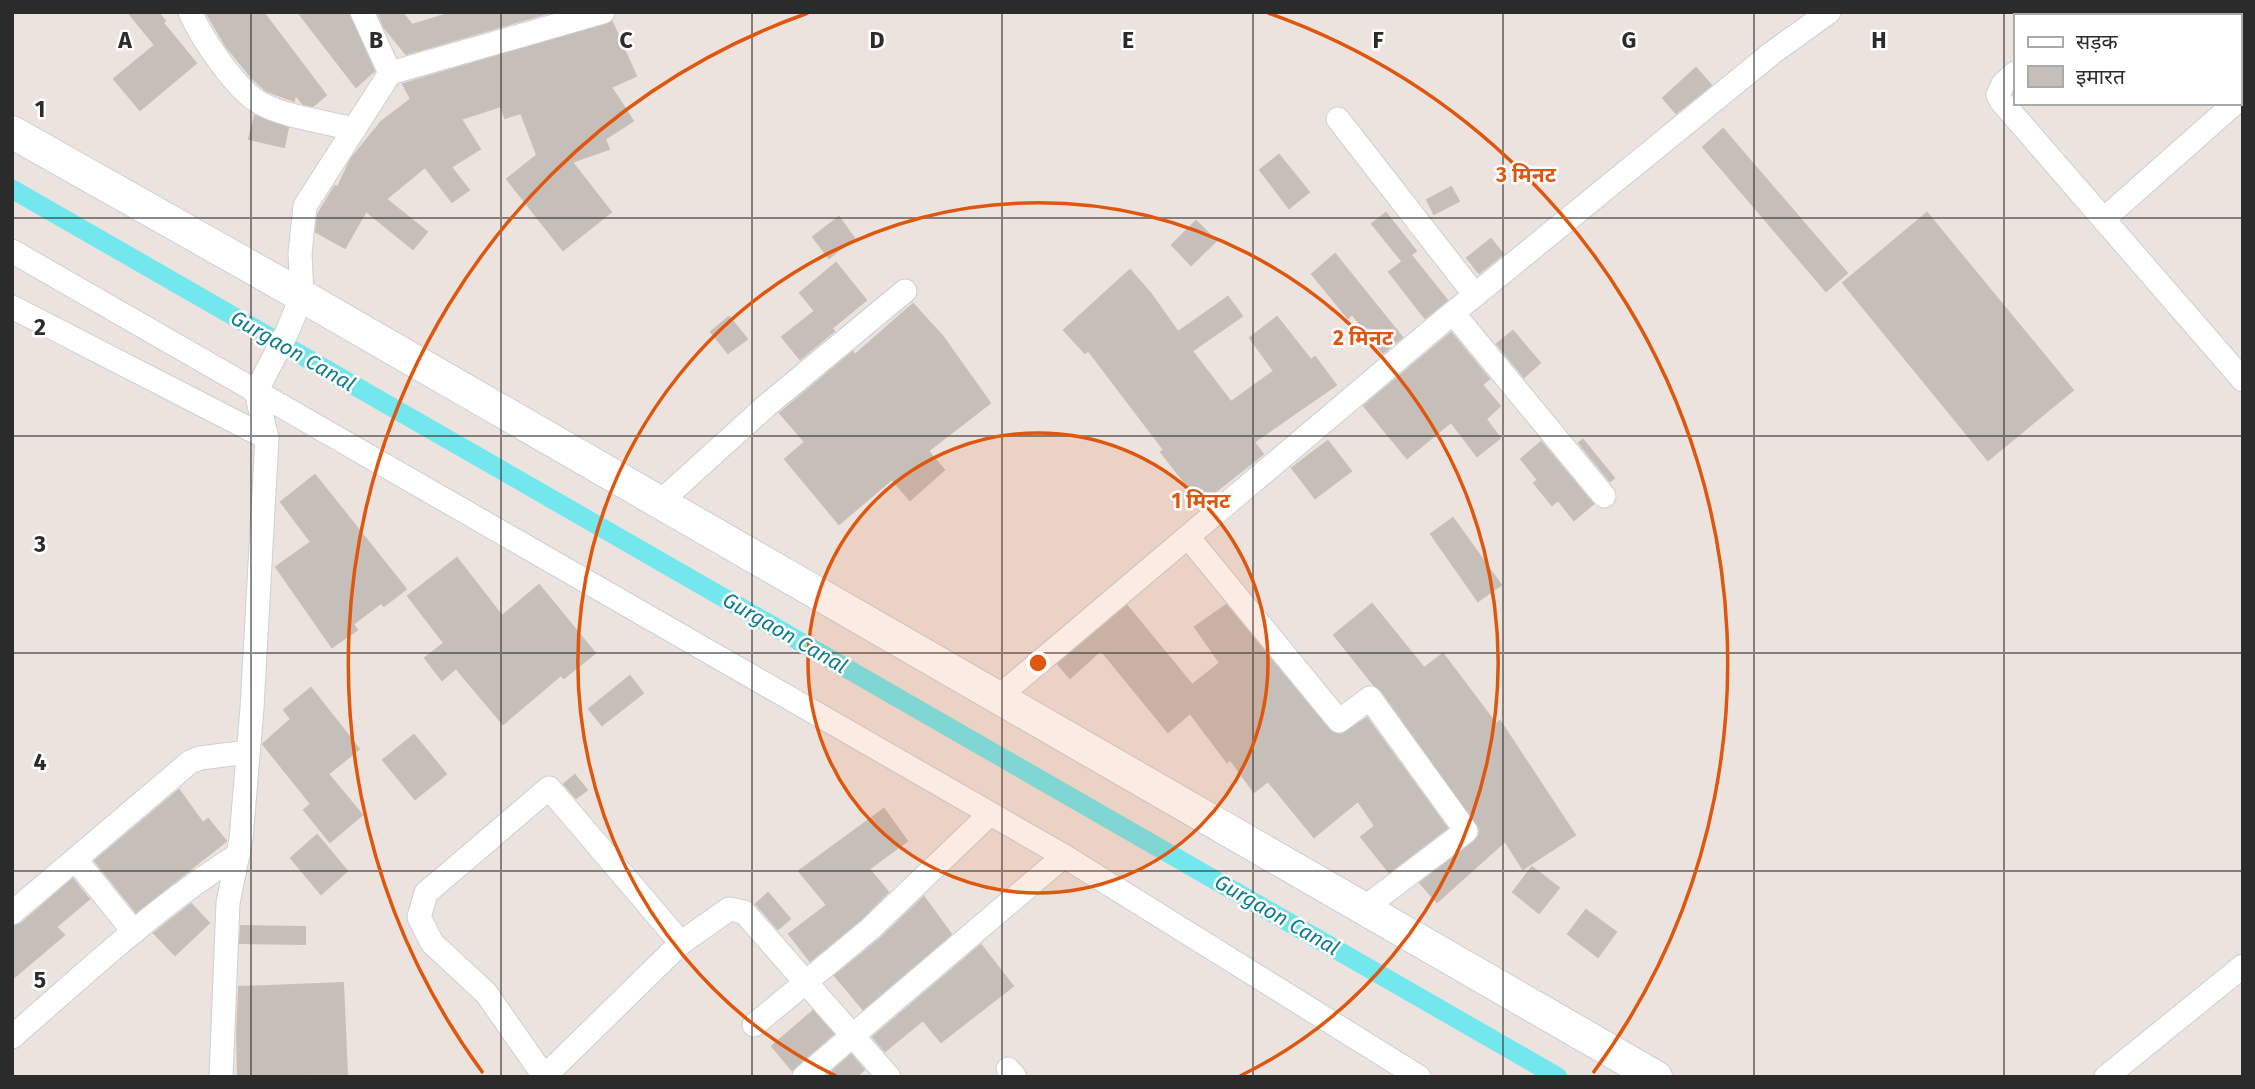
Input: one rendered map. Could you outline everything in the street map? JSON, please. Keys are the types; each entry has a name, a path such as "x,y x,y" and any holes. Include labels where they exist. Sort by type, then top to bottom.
{"street":[{"path":"190,12 209,47 257,102 273,109 354,129"},
{"path":"362,12 390,73"},
{"path":"221,1077 228,903 238,855 248,752 267,438 256,392 302,296 300,253 305,206 390,73 603,12"},
{"path":"997,698 1453,313 1772,53 1829,12"},
{"path":"2014,74 2000,89 2000,98 2243,380"},
{"path":"2104,219 2233,105"},
{"path":"1338,119 1475,295"},
{"path":"12,132 302,296 1656,1077"},
{"path":"12,251 1064,856 1419,1077"},
{"path":"659,503 766,406 905,290"},
{"path":"12,307 267,438"},
{"path":"1453,313 1604,496"},
{"path":"1188,537 1339,721 1370,698 1466,831 1363,909"},
{"path":"12,913 190,762 200,758 248,752"},
{"path":"681,943 549,788 426,894 419,917 432,943 486,993 544,1077 681,943 729,909 744,912 889,1077"},
{"path":"754,1025 870,929 990,814"},
{"path":"12,1037 202,877 238,855"},
{"path":"804,1077 1064,856"},
{"path":"76,860 134,932"},
{"path":"2106,1077 2243,966"}],"building":[{"path":"128,12 158,12 165,21 163,23 196,63 140,110 114,79 155,45"},
{"path":"206,12 263,12 326,95 313,106 303,104 295,94 294,101 267,91 253,79 226,46"},
{"path":"298,12 348,12 374,71 356,87"},
{"path":"378,12 402,12 412,25 454,12 551,12 406,54 384,27"},
{"path":"612,22 636,76 611,87 633,121 605,139 609,149 572,162 611,212 563,250 507,179 537,155 521,113 505,118 501,106 461,119 480,149 451,167 469,190 452,202 425,167 386,199 427,232 413,249 366,211 345,248 316,232 318,214 335,186 338,187 351,159 381,122 411,99 403,84"},
{"path":"1696,68 1711,85 1676,113 1663,98"},
{"path":"255,116 288,128 284,147 249,139"},
{"path":"1723,129 1847,273 1826,291 1703,147"},
{"path":"1279,155 1309,192 1289,208 1260,170"},
{"path":"1451,187 1459,201 1434,214 1427,200"},
{"path":"1386,213 1416,251 1402,261 1372,224"},
{"path":"1927,213 2073,390 1988,460 1843,283"},
{"path":"839,217 854,238 829,258 813,237"},
{"path":"1196,221 1216,241 1191,265 1172,245"},
{"path":"1491,239 1503,254 1479,273 1467,258"},
{"path":"1335,254 1402,337 1383,353 1352,314 1348,318 1312,274"},
{"path":"1411,255 1447,300 1425,318 1389,272"},
{"path":"836,263 866,300 800,359 782,337 815,311 800,293"},
{"path":"1130,270 1178,332 1228,297 1242,316 1192,351 1231,402 1274,371 1250,338 1277,317 1311,360 1315,357 1336,385 1254,442 1263,454 1201,503 1088,350 1085,353 1064,330"},
{"path":"913,304 943,337 990,403 928,451 944,470 910,500 892,479 839,524 785,459 805,442 780,413 853,352 855,355"},
{"path":"729,317 747,339 728,353 711,332"},
{"path":"1513,331 1540,363 1524,377 1497,344"},
{"path":"1451,333 1489,379 1482,385 1500,406 1486,419 1500,438 1477,456 1451,422 1407,458 1364,406"},
{"path":"1583,440 1614,478 1610,481 1579,443"},
{"path":"1328,441 1351,471 1315,498 1292,468"},
{"path":"1541,442 1593,504 1574,520 1558,500 1552,505 1534,483 1538,480 1521,459"},
{"path":"315,475 406,589 353,624 357,630 332,647 276,567 311,542 281,502"},
{"path":"1453,518 1501,585 1478,601 1431,534"},
{"path":"457,558 502,616 539,585 595,653 564,678 561,675 503,724 456,668 442,680 425,658 444,643 408,596"},
{"path":"1372,604 1424,668 1443,654 1496,724 1500,721 1575,835 1523,869 1505,841 1437,902 1420,883 1474,842 1480,829 1381,690 1334,635"},
{"path":"1226,605 1329,730 1341,735 1367,718 1447,828 1389,872 1361,837 1375,826 1358,801 1314,837 1268,781 1254,792 1230,759 1227,762 1190,713 1168,732 1101,650 1070,678 1058,664 1127,606 1192,685 1220,663 1195,627"},
{"path":"630,676 643,693 602,725 589,709"},
{"path":"311,688 359,749 328,774 362,815 330,842 304,810 311,804 263,744 291,719 284,710"},
{"path":"414,735 446,774 415,799 383,760"},
{"path":"575,775 587,790 576,798 564,784"},
{"path":"179,790 203,823 208,819 226,841 136,912 95,861"},
{"path":"884,809 907,841 869,869 888,892 861,919 810,961 789,934 827,905 799,871"},
{"path":"317,835 347,871 321,894 291,858"},
{"path":"1532,867 1559,888 1539,913 1513,892"},
{"path":"73,879 89,899 56,927 64,935 12,979 12,927 21,924"},
{"path":"768,893 790,919 778,929 756,904"},
{"path":"924,897 951,934 863,1009 835,976 880,939"},
{"path":"191,904 209,923 175,955 154,933"},
{"path":"1586,910 1616,932 1598,957 1568,934"},
{"path":"241,926 305,927 305,944 240,943"},
{"path":"981,945 1013,986 941,1042 923,1020 885,1051 873,1037"},
{"path":"343,983 347,1074 238,1077 239,987"},
{"path":"813,1011 833,1034 792,1070 772,1046"},
{"path":"851,1055 864,1070 856,1077 826,1077"}],"waterway":[{"name":"Gurgaon Canal","path":"12,189 1558,1077"}]}
